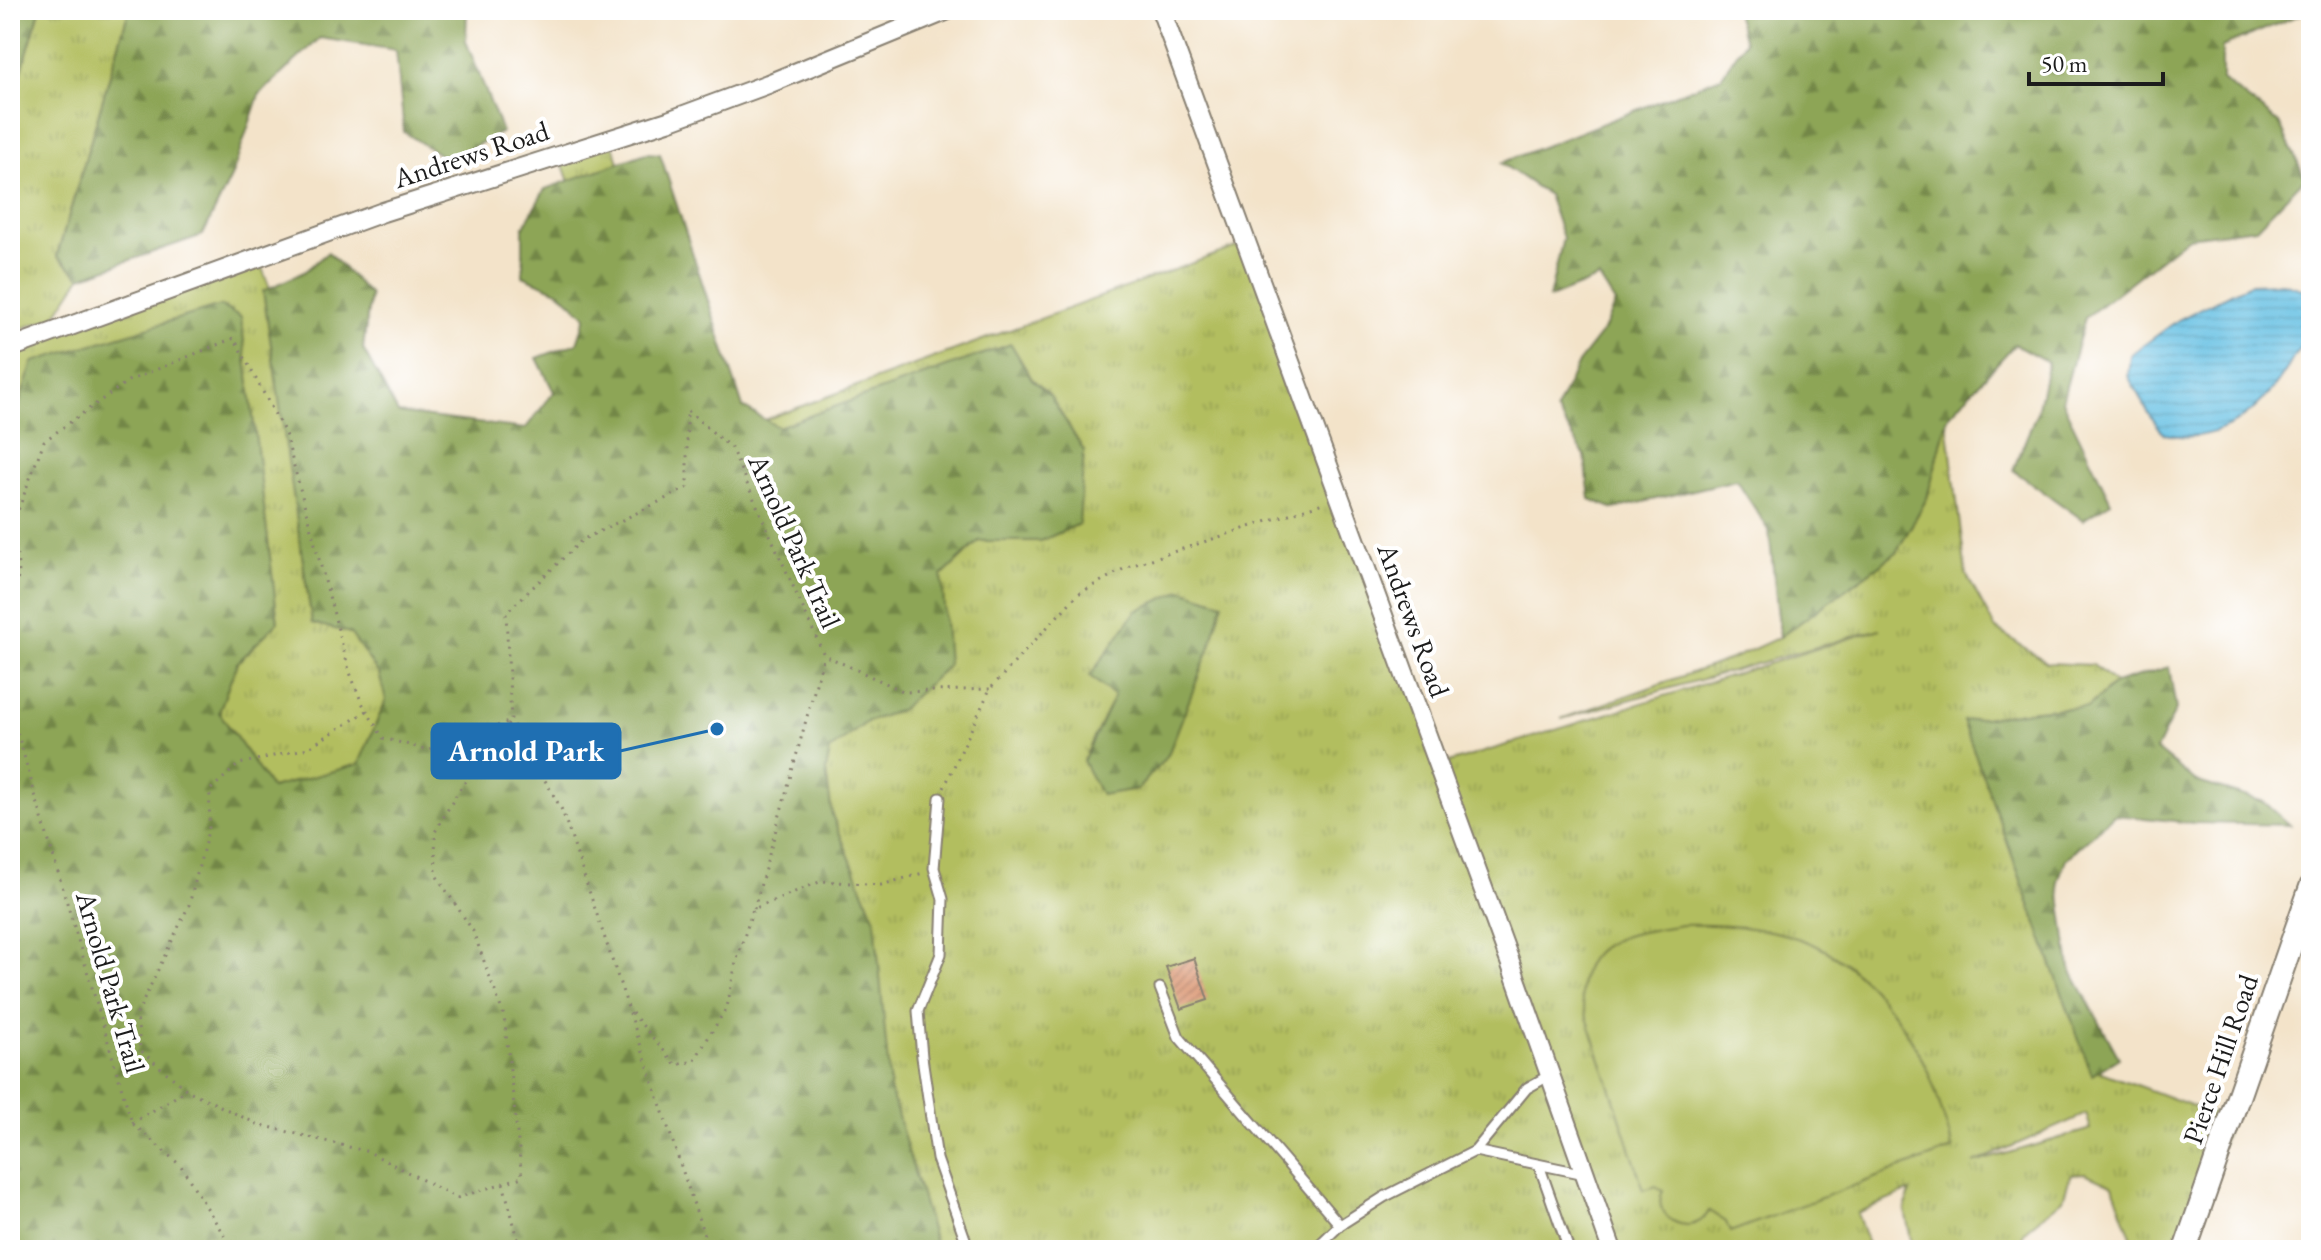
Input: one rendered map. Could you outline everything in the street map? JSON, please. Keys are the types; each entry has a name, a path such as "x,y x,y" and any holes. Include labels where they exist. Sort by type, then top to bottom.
{"street":[{"name":"Andrews Road","path":"10,348 383,212 668,121 768,84 948,10"},
{"name":"Andrews Road","path":"1161,10 1612,1250"},
{"name":"Pierce Hill Road","path":"2185,1250 2311,887"}],"lane":[{"path":"940,798 934,868 943,899 941,954 918,1011 937,1159 969,1250"},
{"path":"1160,988 1179,1037 1340,1225"},
{"path":"1314,1250 1340,1225 1384,1197 1475,1151 1527,1088 1550,1075"},
{"path":"1475,1151 1585,1174"},
{"path":"1539,1165 1569,1250"}],"path":[{"path":"10,611 19,573 13,524 44,441 128,381 234,338 285,433 349,670 383,738 428,750 511,721"},
{"name":"Arnold Park Trail","path":"709,1250 562,810 511,721 506,613 582,540 687,488 687,410 731,448 824,655 905,692 990,689"},
{"path":"940,798 990,689 1078,594 1127,567 1339,498"},
{"path":"753,909 824,655"},
{"name":"Arnold Park Trail","path":"10,694 11,710 34,791 132,1123"},
{"name":"Arnold Park Trail","path":"367,711 308,748 239,764 210,790 209,827 189,905 137,1014 140,1050 187,1090 257,1124 369,1152 457,1198 503,1183"},
{"path":"511,721 459,790 435,832 436,875 473,931 504,1016 522,1177 503,1183 521,1250"},
{"path":"753,909 822,881 881,885 916,877 934,868"},
{"name":"Arnold Park Trail","path":"628,1009 676,1065 694,1061 727,1007 736,962 753,909"},
{"path":"187,1090 132,1123 181,1166 233,1250"}],"green space":[{"path":"10,10 40,10 10,110"},
{"path":"40,10 129,10 57,256 81,277 54,318 10,332 10,110"},
{"path":"129,10 467,10 466,41 502,132 448,160 404,132 396,50 320,38 259,95 232,175 203,235 81,277 57,256"},
{"path":"1735,10 2311,10 2222,47 2222,80 2279,123 2305,178 2256,228 2188,237 2085,318 2062,401 2111,502 2083,520 2013,470 2037,412 2048,362 2015,344 1948,417 1927,498 1896,553 1780,637 1769,530 1736,480 1614,509 1590,499 1585,456 1556,410 1578,363 1603,331 1615,303 1599,278 1549,298 1563,238 1548,195 1501,163 1721,77 1745,41"},
{"path":"609,134 718,437 1247,243 1439,766 1880,629 1561,719 1736,657 1780,637 1895,553 1927,498 1947,421 1966,574 1995,628 2048,663 2093,665 2115,683 2088,707 2036,710 1974,720 2101,1072 2230,1120 2185,1250 2136,1250 2113,1186 2085,1173 2071,1174 2063,1199 2023,1232 2022,1250 1913,1250 1905,1210 1910,1191 1857,1213 1870,1250 89,1250 10,965 10,348 258,258 380,565 664,458 560,156","holes":["2086,1114 2091,1129 1974,1163"]},
{"path":"646,153 660,154 743,407 778,427 1011,344 1032,379 1049,394 1084,451 1079,524 1041,541 979,541 942,576 948,665 900,710 867,722 830,750 826,771 832,815 875,919 890,1089 937,1250 10,1250 10,431 33,362 220,306 241,317 278,622 237,663 219,712 271,788 359,764 386,700 379,674 350,633 312,623 263,291 304,272 328,252 370,295 363,349 398,413 525,429 554,392 537,358 577,343 586,316 560,292 523,276 523,228 545,189"},
{"path":"1182,590 1223,603 1211,644 1168,755 1138,789 1101,795 1083,761 1114,696 1090,676 1136,611"},
{"path":"2169,667 2176,709 2156,750 2195,781 2264,802 2290,825 2194,823 2114,815 2066,859 2058,881 2070,968 2119,1058 2092,1075 1963,721 2036,710 2088,707 2115,683"},
{"path":"1682,925 1735,926 1788,935 1821,948 1853,970 1882,999 1918,1050 1933,1084 1952,1149 1730,1232 1726,1222 1709,1211 1702,1220 1693,1224 1684,1225 1667,1217 1660,1201 1663,1191 1656,1186 1644,1190 1582,1002 1582,980 1587,964 1597,951 1611,942 1645,931"}],"water":[{"path":"2283,283 2311,292 2312,320 2306,338 2272,390 2242,418 2225,428 2186,436 2164,434 2128,376 2130,355 2178,320 2250,284"}],"building":[{"path":"1194,958 1208,1000 1181,1009 1166,967"}],"place":[{"name":"Arnold Park","path":"717,729"}]}
